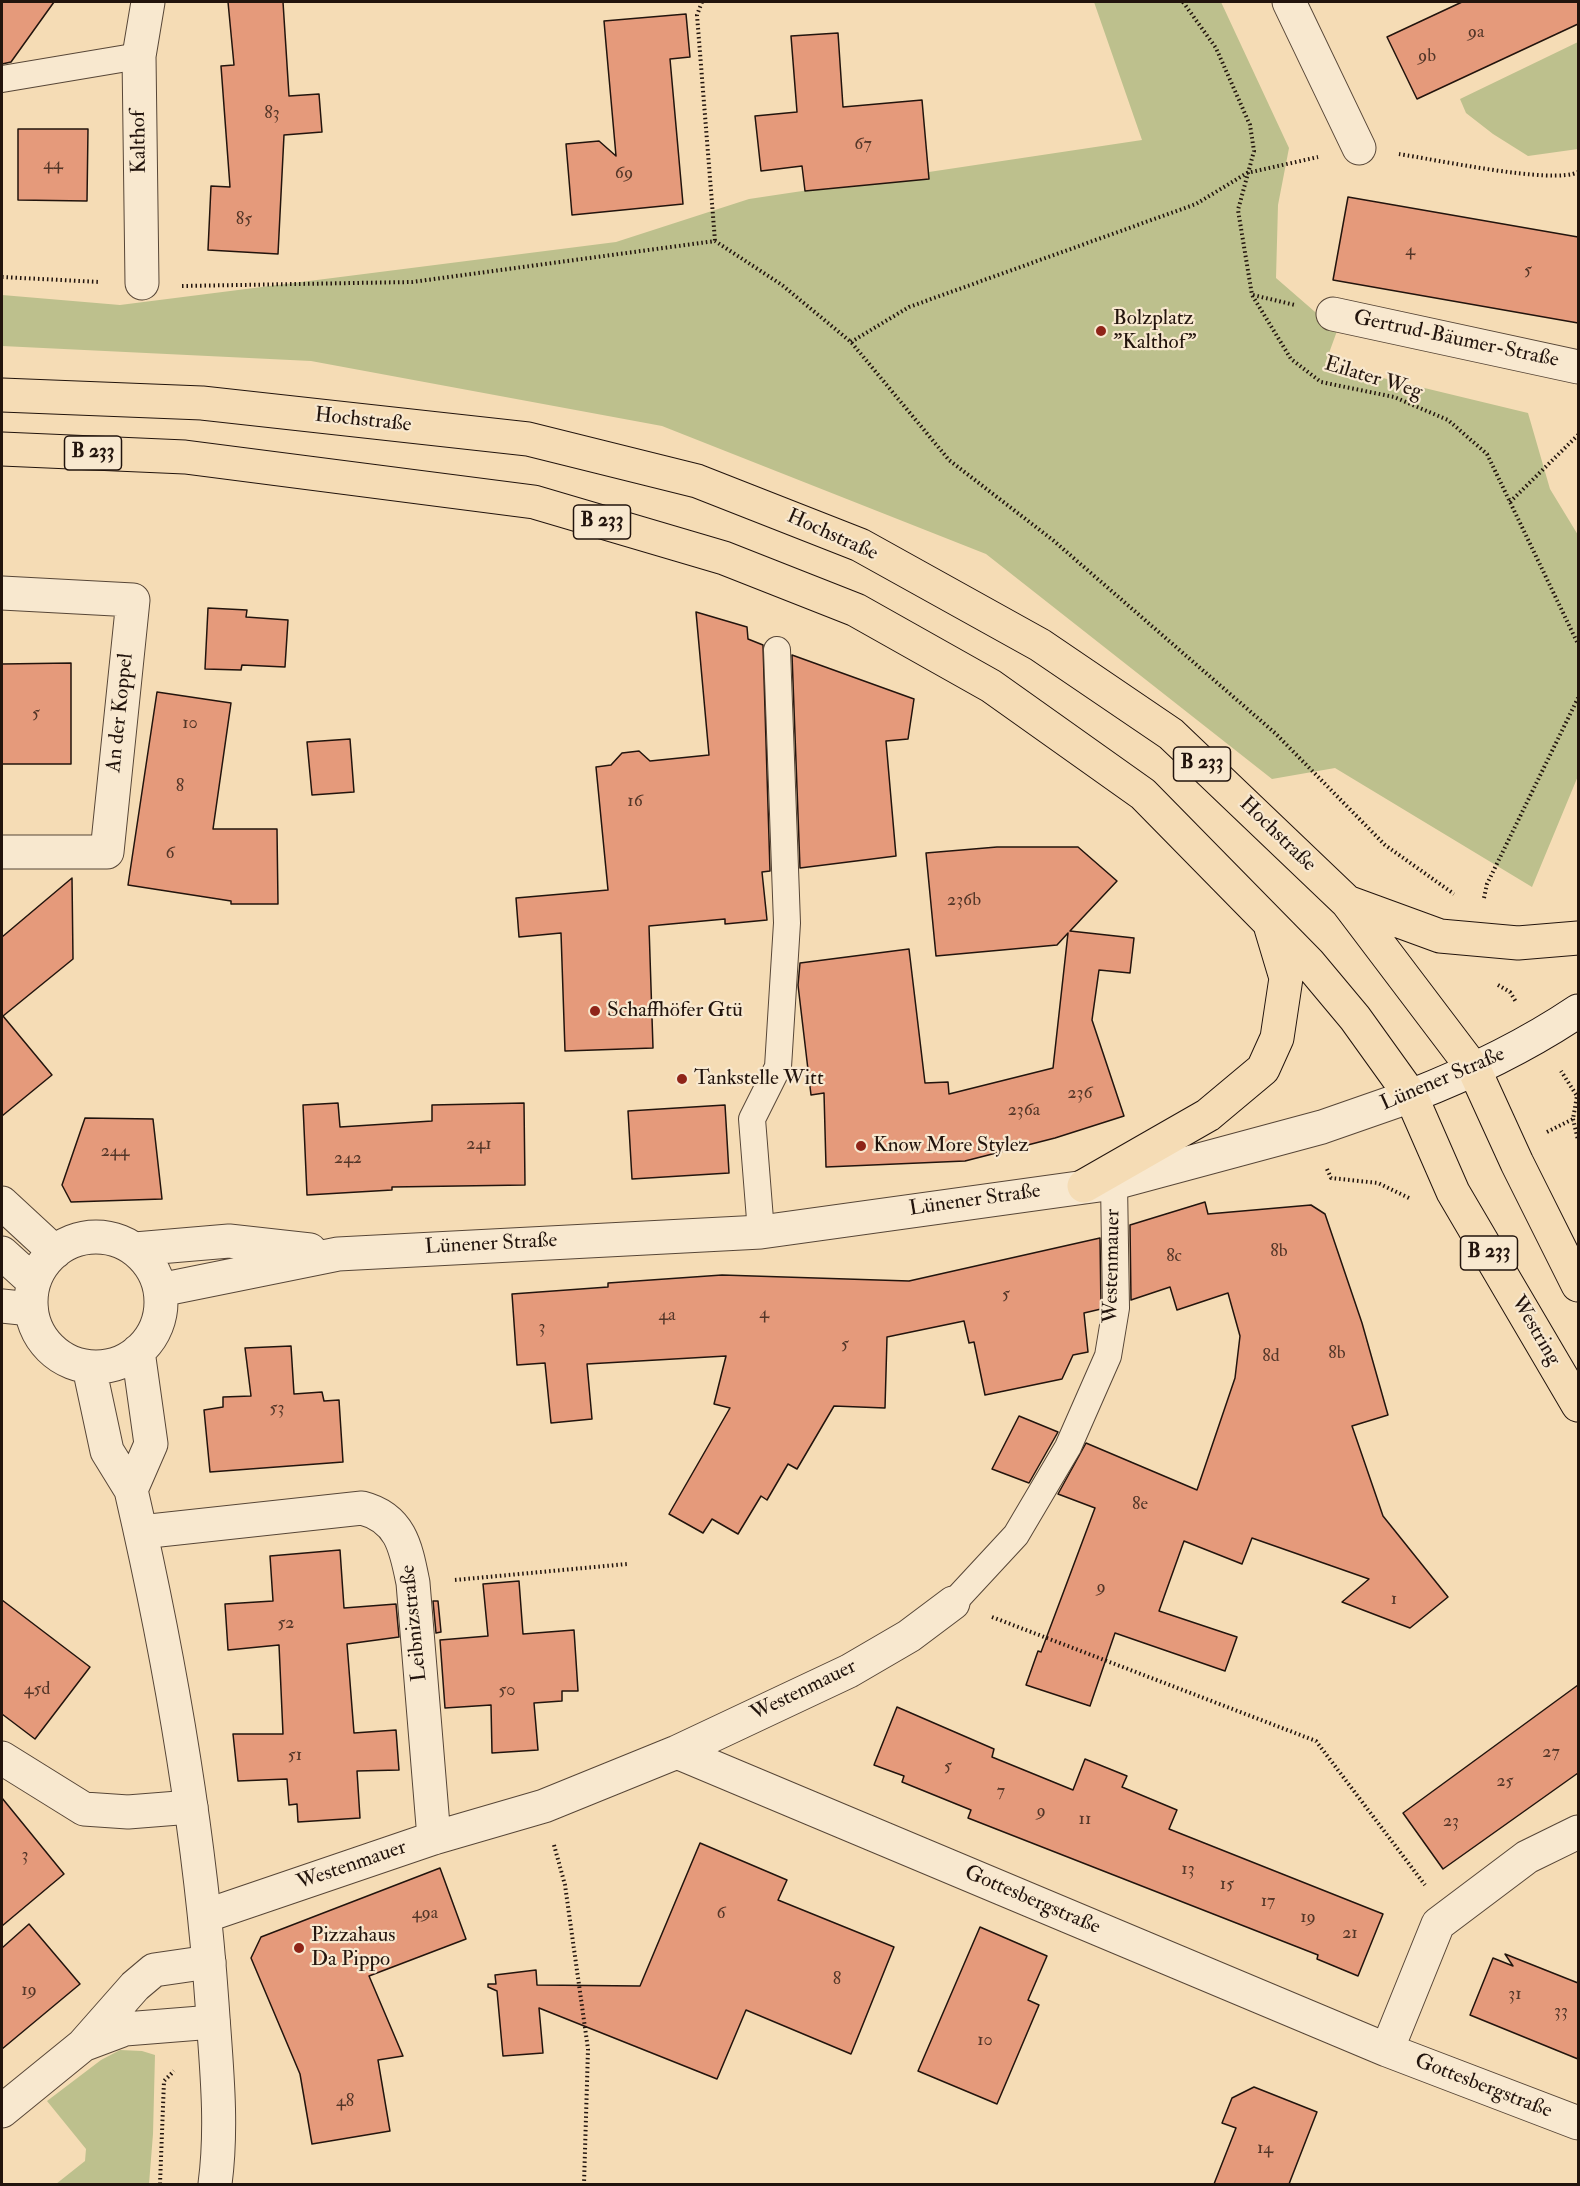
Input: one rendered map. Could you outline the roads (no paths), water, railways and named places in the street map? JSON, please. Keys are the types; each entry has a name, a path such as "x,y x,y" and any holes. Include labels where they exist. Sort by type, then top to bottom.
{"main road":[{"name":"Hochstraße","path":"2,395 202,403 528,439 697,481 860,545 1040,645 1171,734 1347,902 1475,1071"},
{"name":"B 233","path":"2,449 185,457 534,502 724,558 856,610 991,686 1143,794 1309,963 1355,1018 1411,1096"},
{"path":"1347,902 1440,936 1518,943 1578,938"},
{"path":"1099,1185 1208,1115 1263,1069 1277,1038 1286,978 1269,920"},
{"name":"B 233","path":"1475,1071 1517,1163 1578,1285"},
{"name":"Westring","path":"1411,1096 1454,1192 1578,1405"}],"street":[{"name":"Kalthof","path":"142,283 139,56 148,2"},
{"path":"1289,2 1359,148"},
{"name":"Gertrud-Bäumer-Straße","path":"1333,314 1578,367"},
{"name":"An der Koppel","path":"2,593 133,600 107,852 2,852"},
{"name":"Lünener Straße","path":"160,1290 338,1254 761,1232 1099,1185 1322,1127 1411,1096 1475,1071 1551,1029 1578,1011"},
{"path":"2,1203 55,1252"},
{"path":"2,1253 22,1299 37,1330 50,1348 68,1361 89,1367 107,1366 123,1361 138,1351 158,1324 160,1290 151,1268 135,1250 116,1240 94,1237 74,1241 55,1252 22,1299"},
{"name":"Lünener Straße","path":"135,1250 228,1241 338,1254"},
{"path":"131,1490 151,1444 138,1351"},
{"path":"89,1367 107,1451 131,1490 141,1532 191,1807 205,1916 219,2104 215,2184"},
{"name":"Leibnizstraße","path":"141,1532 362,1508 377,1512 395,1527 406,1549 412,1583 434,1838"},
{"name":"Westenmauer","path":"205,1916 434,1838 544,1806 677,1752 849,1671 909,1636 953,1603"},
{"name":"Gottesbergstraße","path":"677,1752 1386,2050 1578,2123"},
{"path":"2,1758 84,1809 128,1812 191,1807"},
{"name":"Gottesbergstraße","path":"1386,2050 1438,1924 1527,1857 1578,1832"},
{"path":"2,2111 83,2045 135,1986 154,1970 209,1962"},
{"path":"83,2045 125,2030 213,2022"}],"lane":[{"path":"2,79 139,56"},
{"path":"761,1232 752,1119 778,1067 788,923 777,650"},
{"name":"Westenmauer","path":"953,1603 1016,1535 1068,1447 1108,1356 1116,1308 1099,1185"}],"place":[{"name":"Bolzplatz \"Kalthof\"","path":"1101,331"},
{"name":"Schaffhöfer Gtü","path":"595,1011"},
{"name":"Tankstelle Witt","path":"682,1079"},
{"name":"Know More Stylez","path":"861,1146"},
{"name":"Pizzahaus Da Pippo","path":"299,1948"}]}
